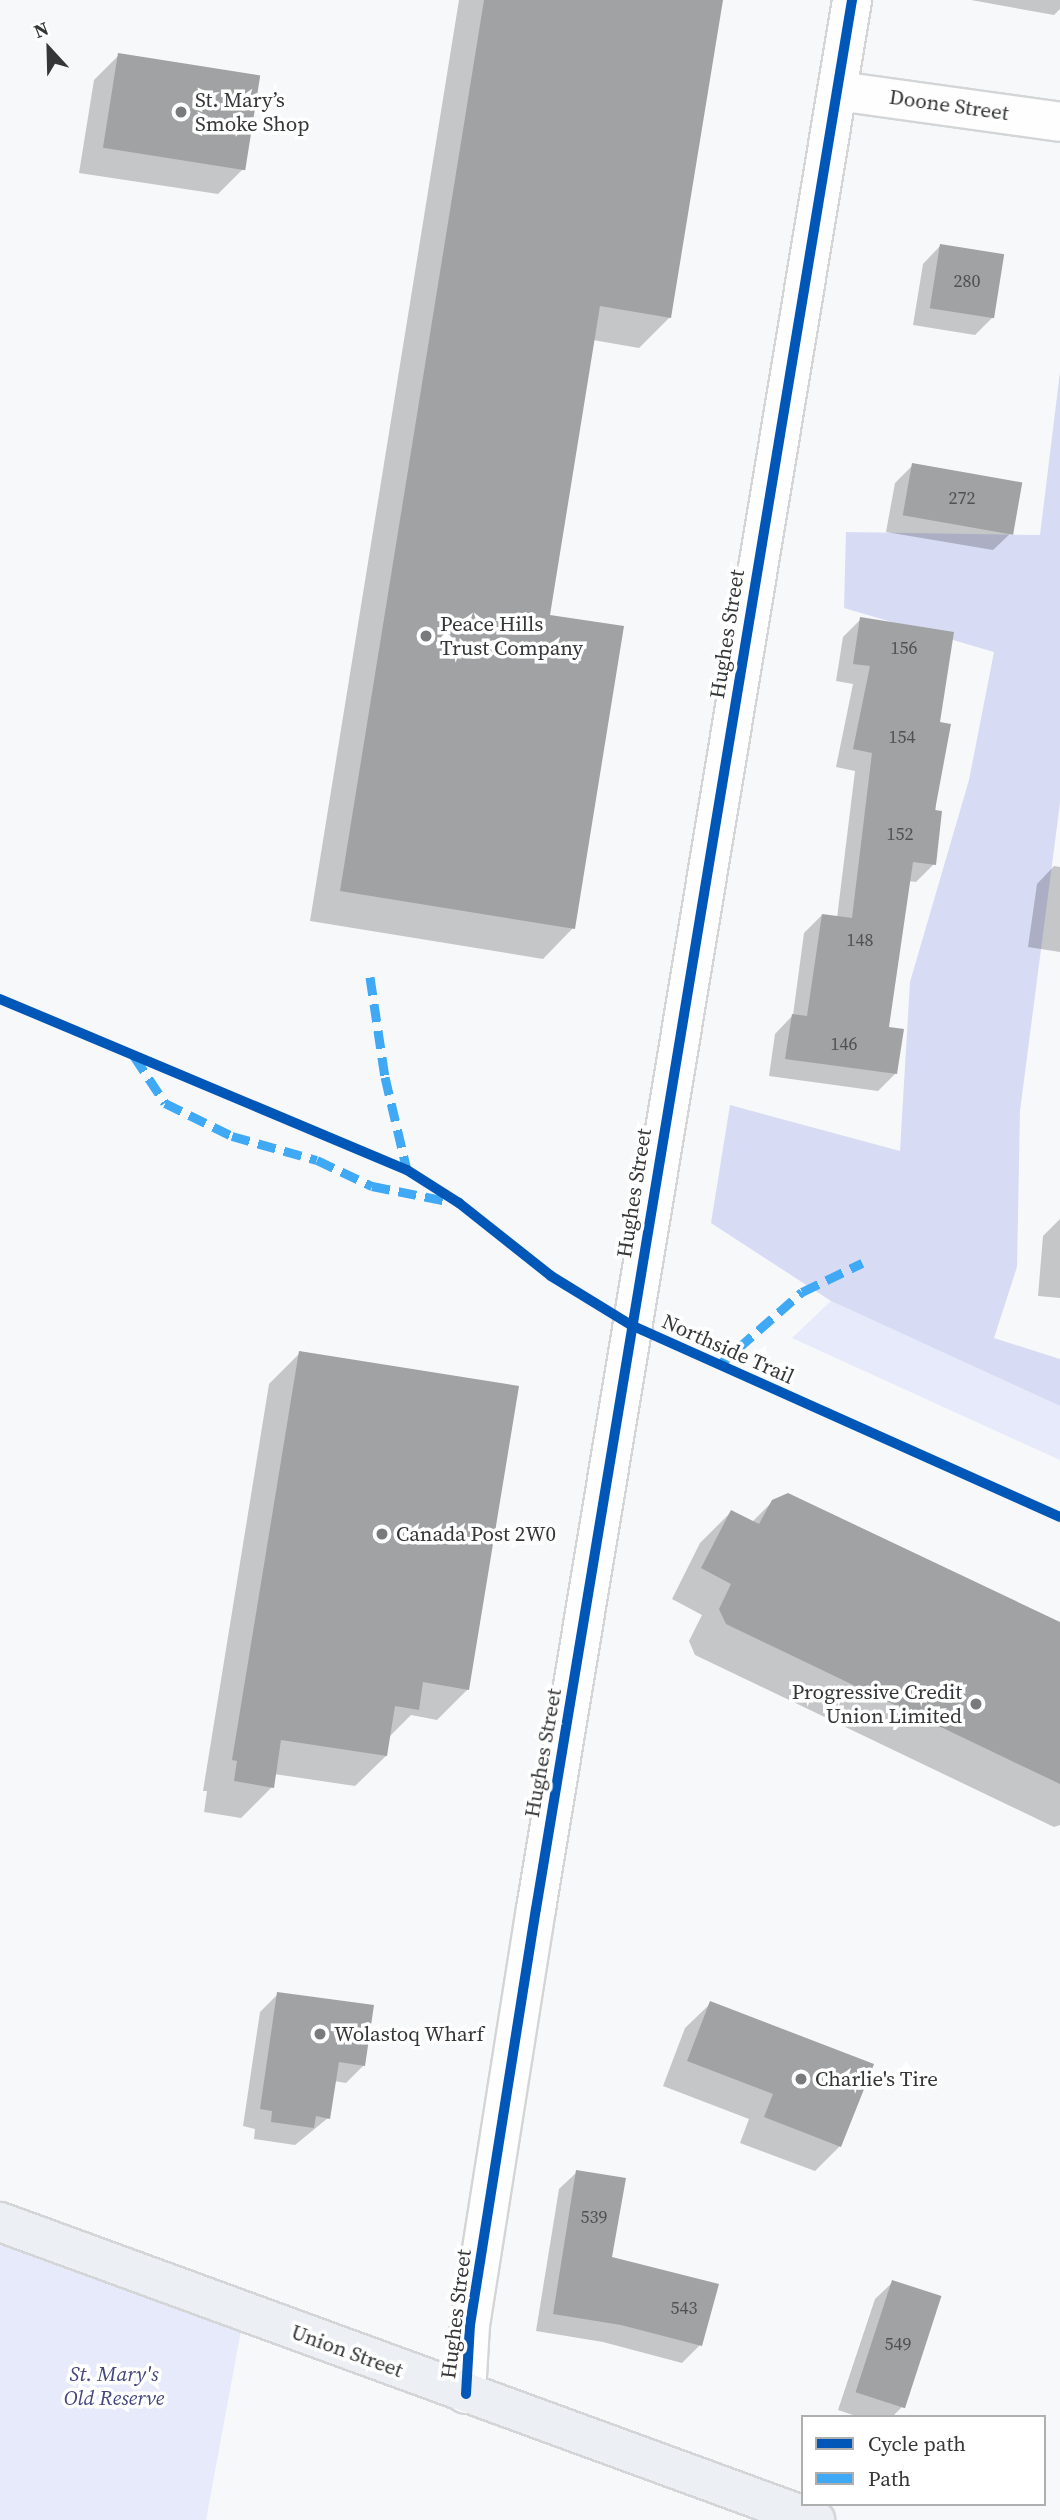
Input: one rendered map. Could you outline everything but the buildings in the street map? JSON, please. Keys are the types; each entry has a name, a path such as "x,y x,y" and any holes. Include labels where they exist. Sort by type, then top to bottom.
{"main road":[{"name":"Union Street","path":"0,2222 815,2520"}],"street":[{"name":"Hughes Street","path":"466,2394 470,2325 536,1909 852,0"},
{"name":"Doone Street","path":"838,91 1060,122"}],"green space":[{"path":"831,1301 1060,1406 1060,1460 792,1338"},
{"name":"St. Mary's Old Reserve","path":"0,2222 244,2314 206,2520 0,2520"}],"shaded area":[{"path":"1060,372 1060,803 1020,1111 1017,1267 994,1338 1060,1359 1060,1406 831,1301 711,1223 730,1105 900,1151 910,982 969,780 994,652 844,608 846,532 1040,535"}],"marked path":[{"path":"370,977 385,1077 407,1170"},
{"path":"134,1056 165,1103 232,1136 317,1160 372,1186 447,1201"},
{"path":"718,1366 802,1292 862,1263"}],"cycle path":[{"path":"466,2394 470,2325 536,1909 852,0"},
{"name":"Northside Trail","path":"0,999 407,1170 459,1203 551,1276 631,1325 1060,1517"}],"place":[{"name":"St. Mary’s Smoke Shop","path":"181,112"},
{"name":"Peace Hills Trust Company","path":"426,636"},
{"name":"Canada Post 2W0","path":"382,1534"},
{"name":"Progressive Credit Union Limited","path":"976,1704"},
{"name":"Wolastoq Wharf","path":"320,2034"},
{"name":"Charlie's Tire","path":"801,2079"}]}
